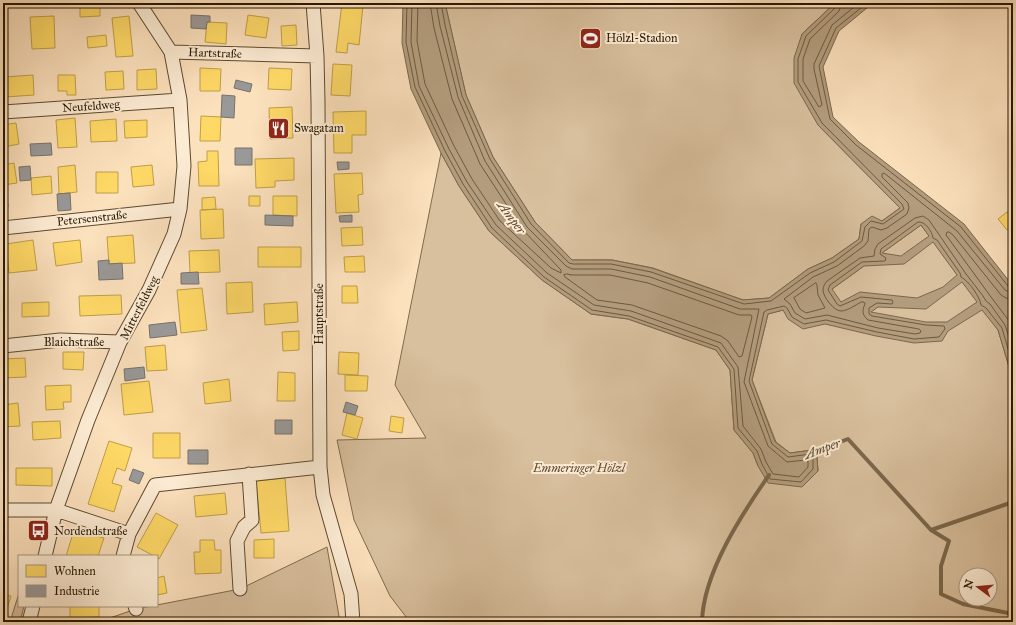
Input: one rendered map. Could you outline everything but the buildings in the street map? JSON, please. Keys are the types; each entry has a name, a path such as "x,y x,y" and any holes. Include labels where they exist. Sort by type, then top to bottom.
{"street":[{"name":"Hartstraße","path":"139,3 171,52 317,56"},
{"name":"Hauptstraße","path":"313,3 317,56 320,467 323,495 351,594 353,622"},
{"name":"Mitterfeldweg","path":"45,555 56,510 88,420 120,342 152,283 174,234 180,209 184,166 180,100 171,52"},
{"name":"Neufeldweg","path":"3,112 180,100"},
{"name":"Petersenstraße","path":"3,228 180,209"},
{"name":"Blaichstraße","path":"3,346 60,340 120,342"},
{"path":"123,555 129,534 155,485 320,467"},
{"path":"240,589 237,540 244,527 252,520 249,474"},
{"path":"3,510 56,510 129,534"},
{"path":"29,622 32,607"}],"green space":[{"path":"445,3 835,3 802,34 818,125 900,208 882,221 861,224 859,239 832,258 808,269 769,298 743,300 653,268 612,260 572,260 535,222 493,157 466,95"},
{"name":"Emmeringer Hölzl","path":"441,153 459,186 489,231 542,280 591,314 628,319 716,350 730,370 734,430 753,453 758,466 818,471 817,458 820,449 790,453 776,442 752,380 768,314 814,302 921,225 998,330 1013,380 1013,622 410,622 390,596 354,520 337,440 426,438 395,385"},
{"path":"327,547 340,622 98,622 136,609 158,607 158,605 240,589"},
{"path":"18,596 18,607 24,607 20,622 10,622"}],"water":[{"path":"403,3 445,3 466,95 493,157 535,222 572,260 612,260 652,268 743,300 769,298 808,269 832,258 859,239 861,224 872,216 882,221 900,208 818,125 794,83 794,58 802,34 835,3 873,3 839,31 823,67 833,117 859,142 964,224 1013,286 1013,380 998,330 982,310 948,331 942,341 914,343 825,324 803,329 788,319 783,310 768,314 752,380 775,442 790,453 820,449 817,458 818,471 802,487 768,483 758,466 753,453 734,430 730,370 716,350 628,319 591,314 542,280 489,231 459,186 441,153 411,89 402,43","holes":["921,225 929,236 901,256 882,253","933,242 957,275 943,287 917,298 860,292 841,302 832,289 864,266 904,264","962,282 977,302 947,322 926,322 871,312 878,307 926,309"]}],"waterway":[{"name":"Amper","path":"816,451 848,439 931,530 949,541 941,566 941,594 963,604 1013,614"},
{"path":"702,622 704,603 709,584 717,564 736,526 769,475"},
{"name":"Amper","path":"931,530 1013,502"}],"place":[{"name":"Hölzl-Stadion","path":"590,38"},
{"name":"Swagatam","path":"279,128"},
{"name":"Nordendstraße","path":"38,531"}]}
